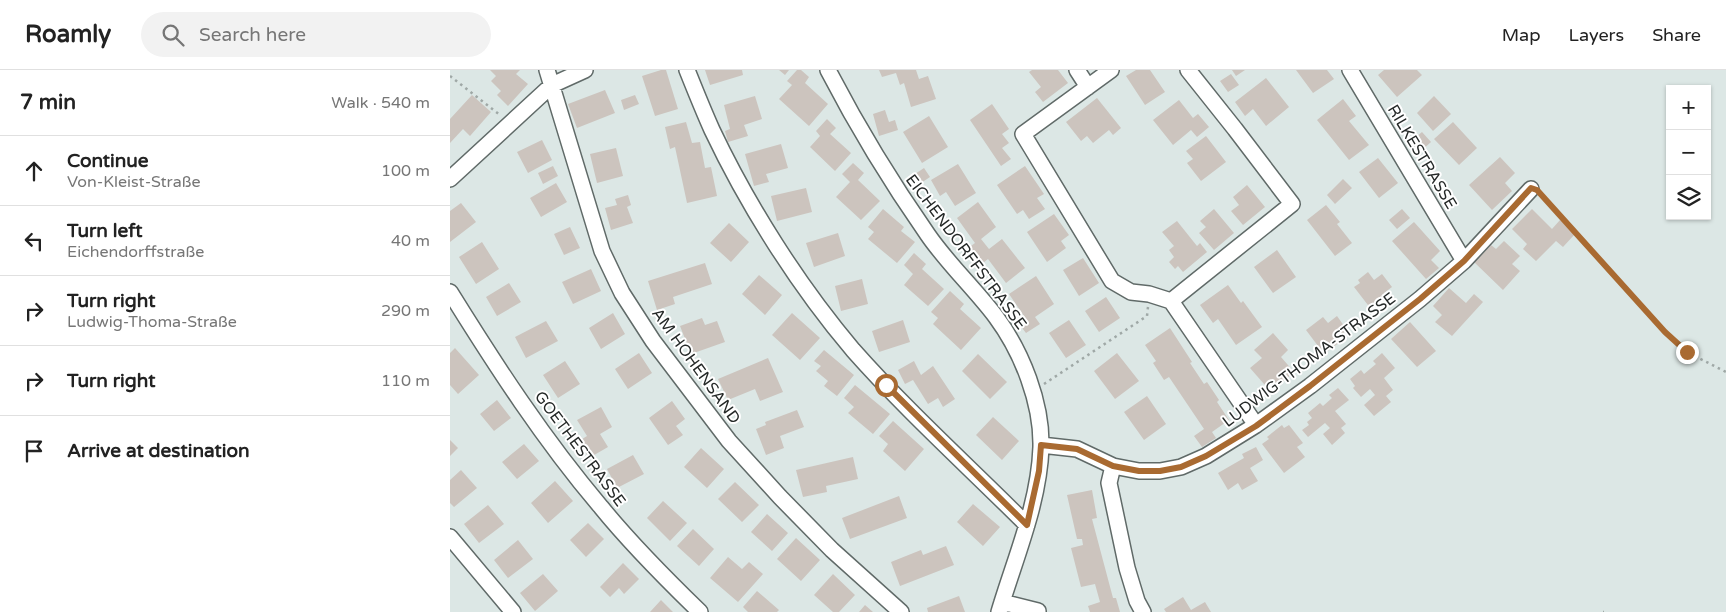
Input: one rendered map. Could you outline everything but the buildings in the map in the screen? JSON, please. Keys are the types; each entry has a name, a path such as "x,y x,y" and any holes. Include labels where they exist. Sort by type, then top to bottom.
{"street":[{"name":"AM HOHENSAND","path":"546,70 602,251 622,293 653,341 729,441 780,497 832,550 901,612"},
{"path":"450,179 552,85 584,70"},
{"path":"687,70 712,130 743,189 778,248 816,302 852,348 886,385 1027,525"},
{"name":"EICHENDORFFSTRASSE","path":"828,70 853,118 894,186 931,239 996,317 1012,341 1032,392 1037,409 1041,445 1039,471 1027,525 1000,607"},
{"path":"1077,70 1088,86"},
{"path":"1111,70 1023,134 1112,281 1131,292 1150,294 1171,301 1256,426"},
{"path":"1171,301 1292,204 1188,70"},
{"name":"RILKESTRASSE","path":"1350,70 1464,261"},
{"name":"LUDWIG-THOMA-STRASSE","path":"1041,445 1077,449 1113,466 1139,471 1160,471 1181,467 1206,456 1256,426 1420,299 1464,261 1531,188"},
{"name":"GOETHESTRASSE","path":"450,292 492,360 588,491 637,548 700,612"},
{"path":"1113,466 1109,483 1127,568 1137,601 1143,612"},
{"path":"450,538 513,612"},
{"path":"1000,607 1038,611"}],"path":[{"path":"450,76 510,122"},
{"path":"1531,188 1537,190 1665,332 1687,352 1726,372"},
{"path":"1032,392 1147,316 1150,294"}],"route":[{"path":"886,385 1027,525 1039,471 1041,445 1077,449 1113,466 1139,471 1160,471 1181,467 1206,456 1256,426 1420,299 1464,261 1500,224 1531,188 1537,190 1665,332 1687,352"}]}
